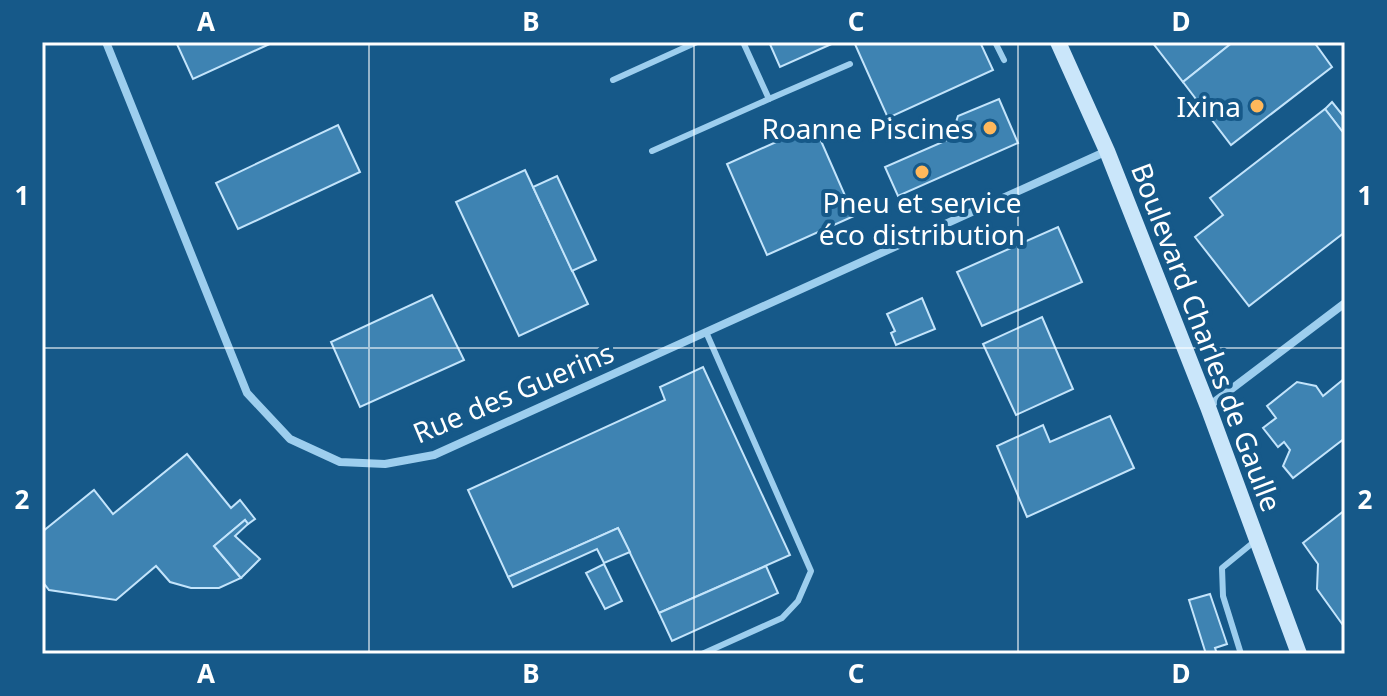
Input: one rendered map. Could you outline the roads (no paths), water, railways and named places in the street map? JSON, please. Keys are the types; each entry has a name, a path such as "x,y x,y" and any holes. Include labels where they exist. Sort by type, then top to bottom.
{"street":[{"name":"Rue des Guerins","path":"106,42 247,393 290,439 340,462 385,464 434,455 1107,151"},
{"name":"Boulevard Charles de Gaulle","path":"1058,42 1107,151 1208,407 1299,654"},
{"path":"1208,407 1345,303"}],"lane":[{"path":"613,80 697,42"},
{"path":"743,42 769,99"},
{"path":"995,42 1004,60"},
{"path":"652,151 850,64"},
{"path":"702,654 782,618 798,601 811,571 706,332"},
{"path":"1241,654 1223,596 1222,568 1258,539"}],"place":[{"name":"Ixina","path":"1257,106"},
{"name":"Roanne Piscines","path":"990,128"},
{"name":"Pneu et service éco distribution","path":"922,172"}]}
